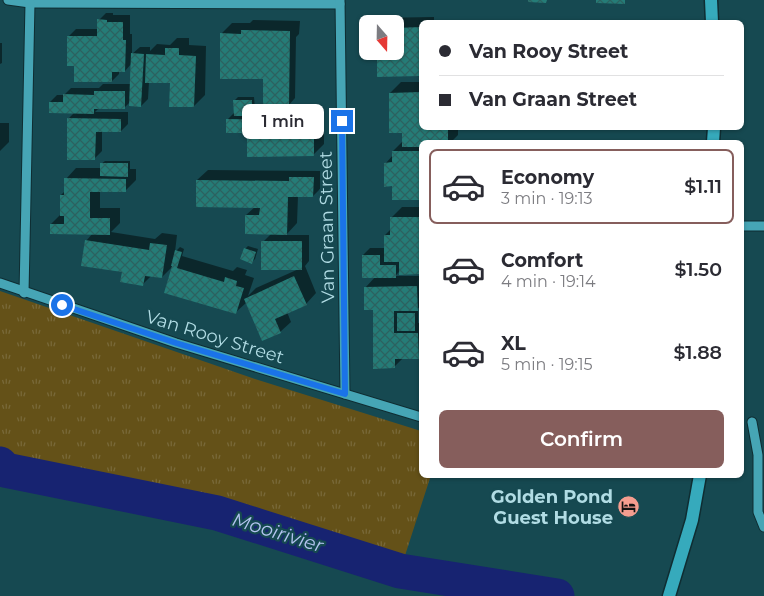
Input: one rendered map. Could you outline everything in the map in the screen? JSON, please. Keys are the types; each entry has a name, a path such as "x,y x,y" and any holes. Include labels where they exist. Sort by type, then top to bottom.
{"main road":[{"path":"711,0 712,20"},
{"path":"670,590 692,520 699,478"}],"street":[{"path":"8,0 30,3 340,2"},
{"name":"Van Graan Street","path":"340,2 345,394"},
{"path":"24,293 30,3"},
{"path":"744,226 764,226"},
{"name":"Van Rooy Street","path":"0,283 24,293 176,343 419,416"},
{"path":"752,422 758,455 758,512 764,527"}],"green space":[{"path":"0,291 255,379 419,430 419,478 430,478 400,571 217,513 5,470 0,464"}],"building":[{"path":"528,0 547,0 546,3 528,2"},
{"path":"596,0 625,0 625,4 596,3"},
{"path":"97,19 107,20 107,22 123,22 123,40 126,40 125,72 112,72 112,82 74,82 74,66 67,66 67,36 97,36"},
{"path":"419,27 419,76 377,77 377,60 404,60 404,28"},
{"path":"241,30 290,31 289,107 263,107 263,79 220,79 220,33 241,34"},
{"path":"165,48 179,48 179,55 196,56 194,107 169,107 170,83 145,83 146,54 165,55"},
{"path":"131,53 144,54 141,107 129,106"},
{"path":"94,91 125,91 125,109 94,109 94,114 49,113 49,102 63,102 63,94 94,95"},
{"path":"419,92 419,130 448,130 448,140 419,140 419,147 402,147 402,133 389,133 389,93"},
{"path":"233,100 252,100 252,116 234,116"},
{"path":"67,118 121,119 121,132 96,132 95,160 67,160"},
{"path":"226,119 287,120 287,128 314,128 314,156 247,157 247,133 226,133"},
{"path":"392,151 419,151 419,200 392,200 392,186 384,187 384,163 392,162"},
{"path":"100,163 128,163 128,177 100,176"},
{"path":"289,177 314,177 313,197 288,197 287,235 245,234 245,215 259,215 260,208 196,207 196,180 289,181"},
{"path":"64,178 126,179 126,192 90,192 90,218 110,218 110,235 50,234 50,224 64,224 64,216 60,216 60,195 64,195"},
{"path":"390,217 419,217 419,274 399,275 399,262 384,262 384,235 390,235"},
{"path":"85,240 149,250 150,243 167,245 162,278 145,276 143,286 120,282 122,272 81,266"},
{"path":"261,241 302,241 302,270 261,270"},
{"path":"244,248 256,252 252,264 240,259"},
{"path":"175,250 182,252 177,268 224,282 225,277 237,281 236,286 244,288 236,314 164,293"},
{"path":"362,255 380,255 380,265 396,265 396,278 362,278"},
{"path":"294,276 307,305 275,319 281,333 262,341 244,299"},
{"path":"417,286 418,311 394,311 394,333 418,333 419,359 395,359 395,368 373,369 373,310 364,310 364,287"},
{"path":"397,313 415,313 415,331 397,331"}],"waterway":[{"name":"Mooirivier","path":"0,464 5,470 217,513 400,571 557,596"}],"place":[{"name":"Golden Pond Guest House","path":"629,507"}],"route":[{"path":"62,305 176,343 345,394 342,121"}]}
